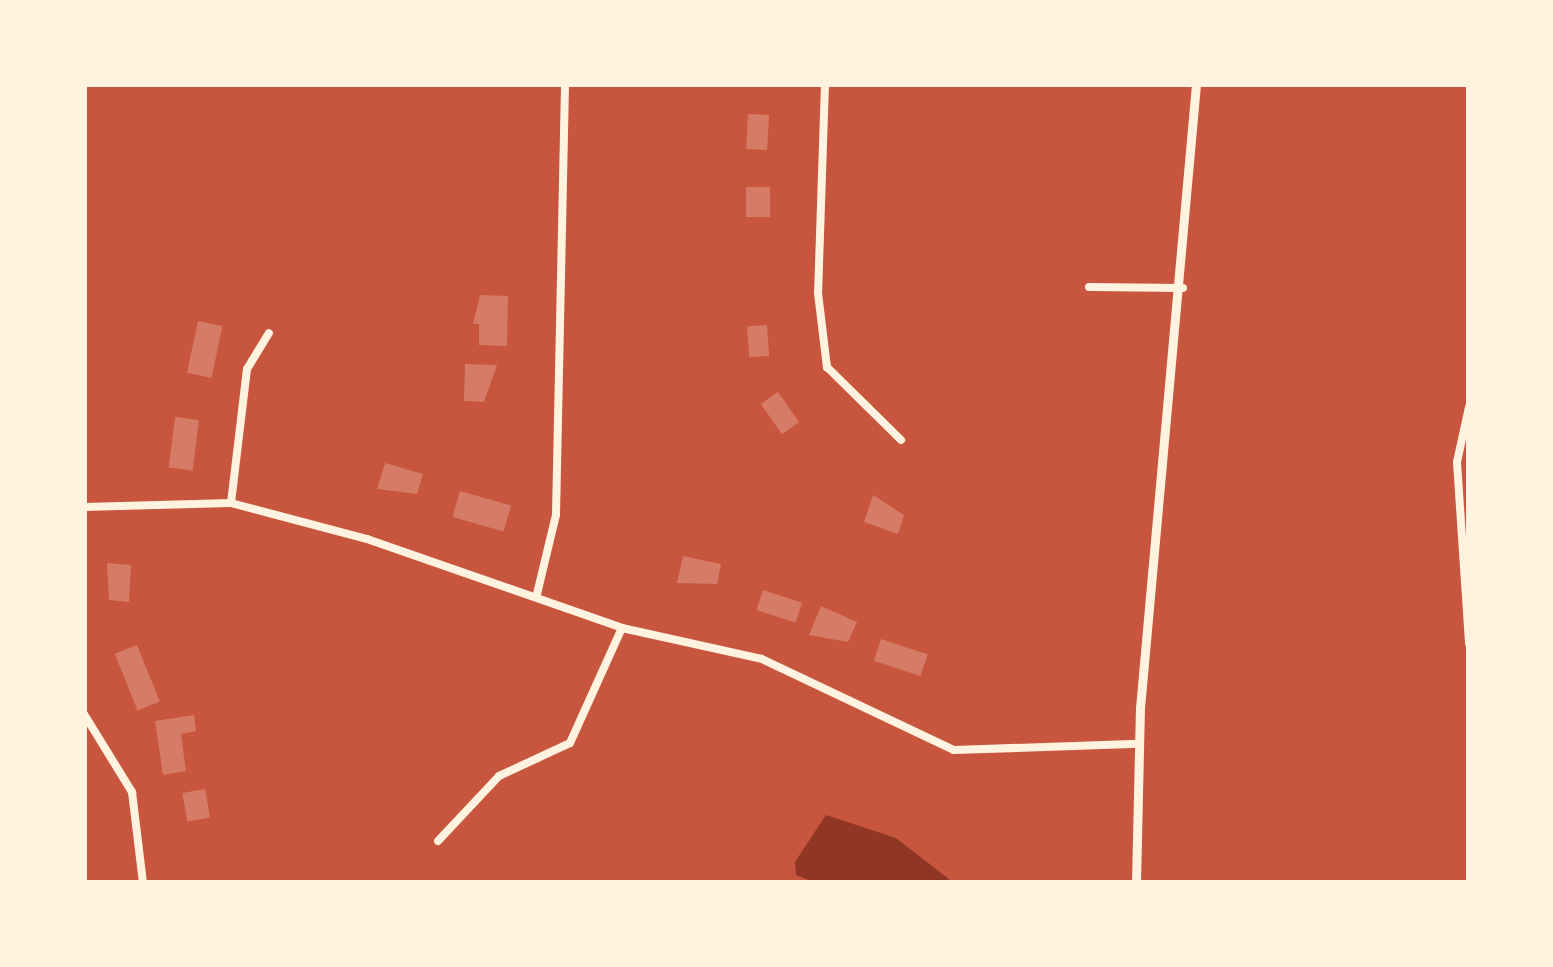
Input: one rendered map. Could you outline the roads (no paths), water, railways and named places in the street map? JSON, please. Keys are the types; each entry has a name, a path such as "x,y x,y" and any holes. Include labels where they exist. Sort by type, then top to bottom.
{"street":[{"path":"537,594 556,515 565,84"},
{"path":"824,84 818,293 826,367 901,440"},
{"path":"1136,883 1138,744 1183,288 1196,84"},
{"path":"1089,287 1183,288"},
{"path":"231,503 248,369 269,333"},
{"path":"1469,407 1457,462 1469,644"},
{"path":"84,507 231,503 537,594 622,628 763,658 954,750 1138,744"},
{"path":"438,841 500,776 570,743 622,628"},
{"path":"84,714 139,814 143,883"}]}
